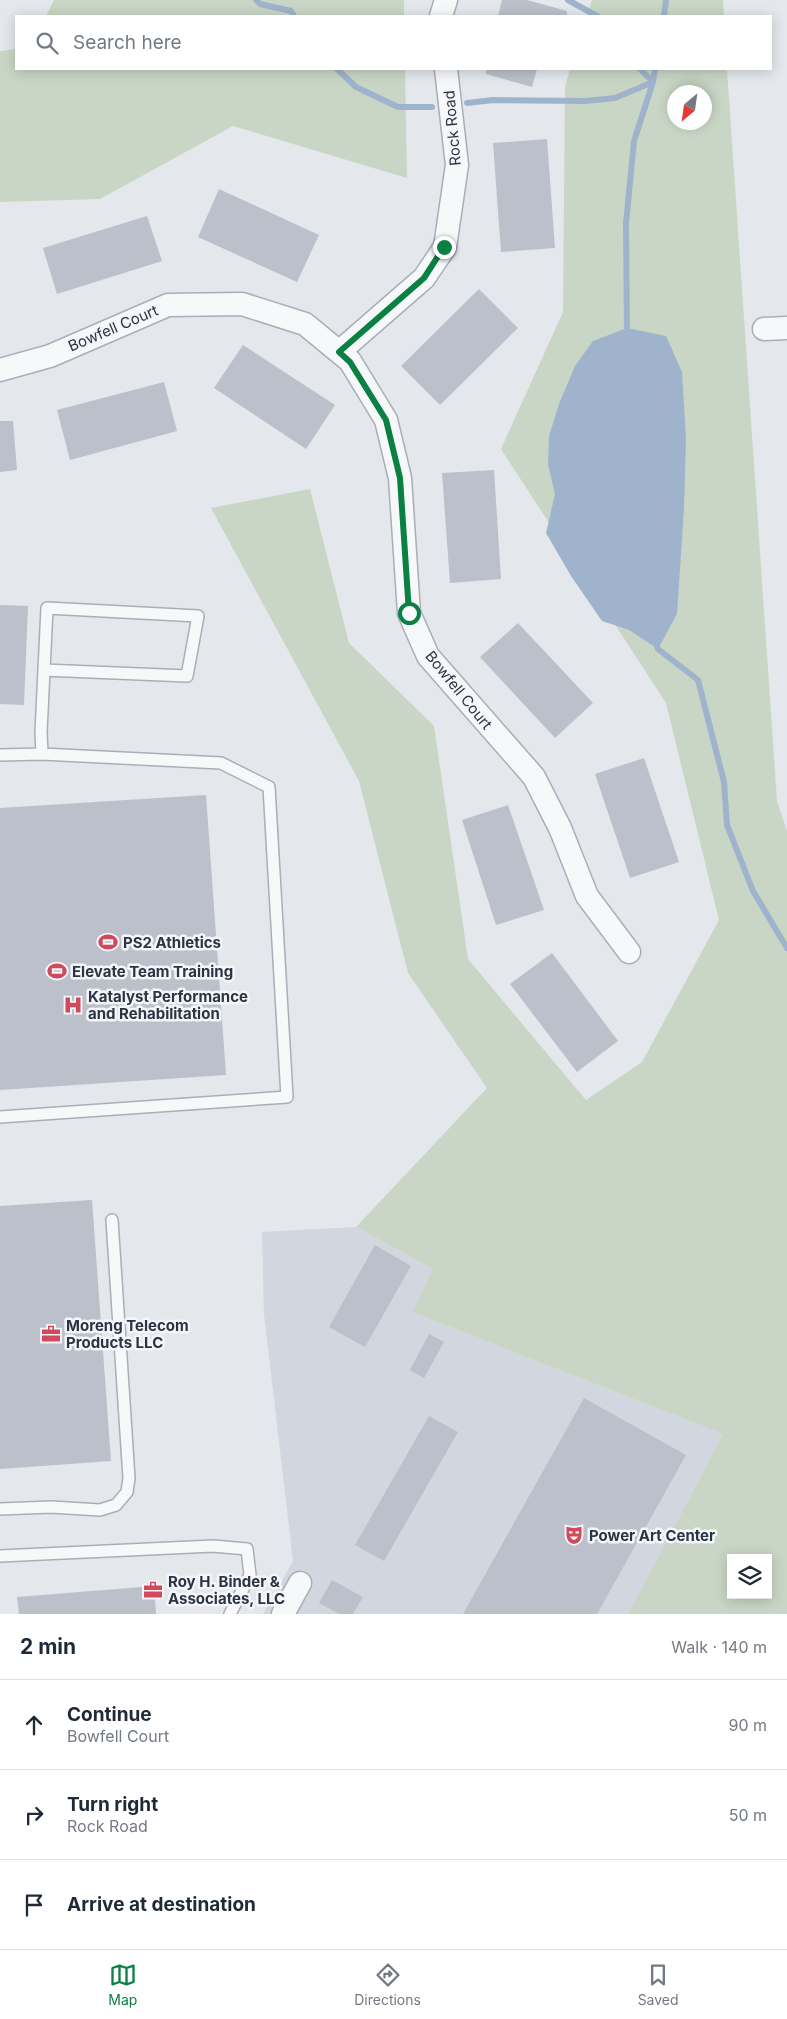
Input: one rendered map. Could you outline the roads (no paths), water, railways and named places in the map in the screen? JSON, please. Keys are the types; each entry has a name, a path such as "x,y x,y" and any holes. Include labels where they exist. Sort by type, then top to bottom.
{"street":[{"path":"441,15 446,0"},
{"name":"Rock Road","path":"339,352 424,278 444,247 457,165 446,70"},
{"name":"Bowfell Court","path":"0,370 50,356 168,305 242,304 305,324 350,362 386,420 400,478 409,613 428,656 534,777 560,828 587,896 629,952"},
{"path":"764,329 787,328"},
{"path":"283,1614 300,1584"}],"lane":[{"path":"42,754 41,732 44,670 47,608 198,616 187,676 44,670"},
{"path":"0,1117 287,1097 268,787 221,763 42,754 2,755"},
{"path":"0,1509 51,1507 100,1510 116,1505 127,1492 129,1478 112,1220"},
{"path":"0,1556 213,1546 246,1549 250,1575 230,1614"}],"water":[{"path":"627,328 666,336 682,372 686,438 684,509 677,614 658,649 629,630 602,621 571,576 546,533 555,494 548,464 549,436 559,404 575,366 593,341"}],"waterway":[{"path":"256,0 260,4 291,11 293,15"},
{"path":"568,0 595,15"},
{"path":"664,15 666,0"},
{"path":"338,70 356,87 398,107 432,107"},
{"path":"627,335 626,223 634,141 653,82 641,70"},
{"path":"467,103 493,100 585,101 615,98 653,82 655,70"},
{"path":"656,642 658,649 698,680 724,782 727,825 753,891 787,948"}],"place":[{"name":"PS2 Athletics","path":"108,942"},
{"name":"Elevate Team Training","path":"57,971"},
{"name":"Katalyst Performance and Rehabilitation","path":"73,1005"},
{"name":"Moreng Telecom Products LLC","path":"51,1334"},
{"name":"Power Art Center","path":"574,1535"},
{"name":"Roy H. Binder & Associates, LLC","path":"153,1590"}]}
